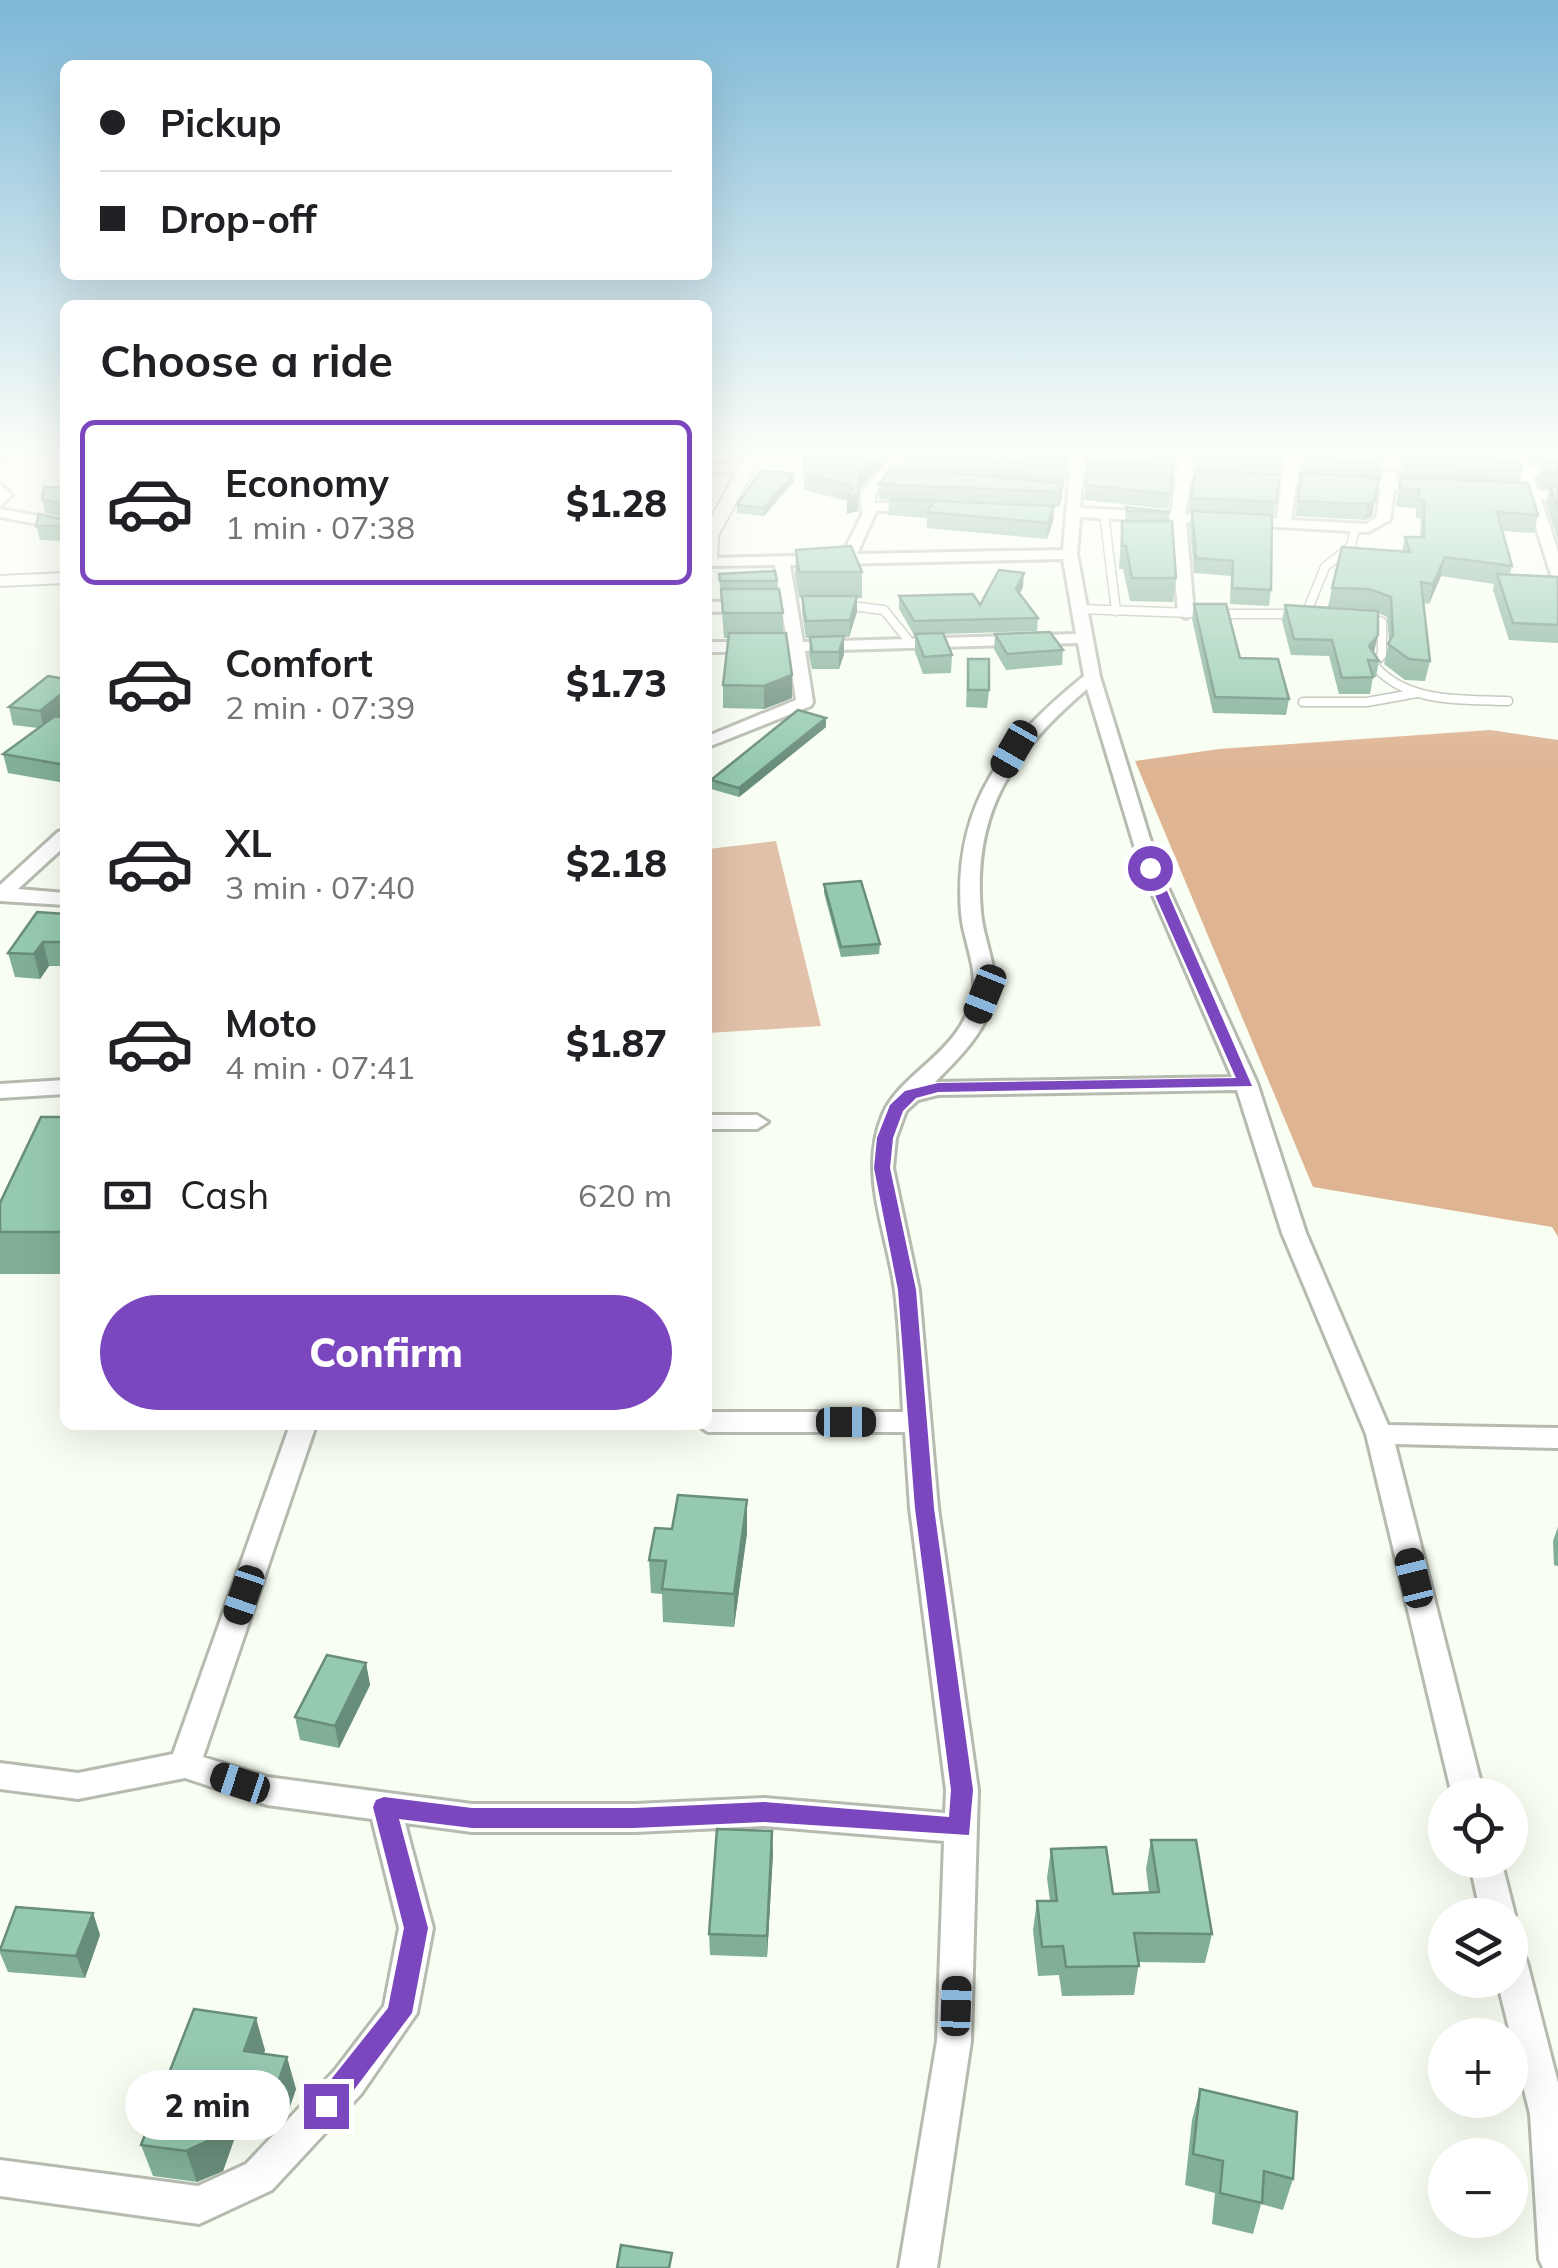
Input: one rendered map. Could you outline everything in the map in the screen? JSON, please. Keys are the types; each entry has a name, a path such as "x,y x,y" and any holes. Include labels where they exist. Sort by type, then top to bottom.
{"street":[{"path":"846,561 849,555"},
{"path":"712,562 1043,555"},
{"path":"1070,555 1092,677 1150,868 1246,1083 1294,1233 1378,1434 1464,1778"},
{"path":"1181,555 1186,613"},
{"path":"712,740 764,716 796,710 805,702 796,647 798,605 782,562"},
{"path":"0,581 60,578"},
{"path":"712,607 798,605"},
{"path":"712,647 1085,638"},
{"path":"918,2268 954,2042 962,1790 916,1422 907,1290 882,1168 885,1138 896,1109 970,1032 985,994 968,877 977,815 1014,749 1048,712 1092,677"},
{"path":"1,894 60,841"},
{"path":"1,894 60,900"},
{"path":"910,1095 938,1088 1246,1083"},
{"path":"0,1091 60,1086"},
{"path":"712,1122 756,1122"},
{"path":"712,1422 916,1422"},
{"path":"185,1765 301,1430"},
{"path":"1378,1434 1558,1438"},
{"path":"0,1776 78,1786 185,1765 267,1792 472,1818 634,1818 764,1812 960,1828"},
{"path":"0,2178 198,2205 258,2177 348,2082 400,2013 416,1928 384,1807"},
{"path":"1519,1998 1548,2114 1558,2259"}],"lane":[{"path":"1107,555 1116,611"},
{"path":"1306,614 1325,567 1340,555"},
{"path":"824,605 875,606 884,610 909,641"},
{"path":"1080,610 1326,615"},
{"path":"1346,616 1382,622 1382,655 1373,664 1379,675 1418,693"},
{"path":"1302,702 1367,702 1418,693 1508,701"}],"shaded area":[{"path":"1490,730 1558,740 1558,1237 1552,1227 1313,1187 1135,761 1219,749"},
{"path":"776,841 821,1026 712,1033 712,849"}],"building":[{"path":"797,555 855,555 862,572 799,572"},
{"path":"1128,555 1174,555 1176,578 1132,578"},
{"path":"1196,555 1271,555 1271,590 1232,588 1233,561 1196,558"},
{"path":"1340,555 1509,555 1512,566 1445,557 1433,584 1421,582 1430,661 1409,659 1388,644 1393,635 1391,597 1369,589 1332,588"},
{"path":"999,570 1024,573 1016,589 1038,618 914,621 899,596 973,594 980,605"},
{"path":"775,571 777,581 720,581 719,574"},
{"path":"1497,574 1558,577 1558,625 1513,623"},
{"path":"721,589 779,589 783,613 723,613"},
{"path":"802,596 857,596 850,620 806,621"},
{"path":"1194,604 1226,604 1240,658 1278,659 1289,699 1215,697"},
{"path":"1285,605 1378,611 1378,635 1369,646 1379,661 1368,660 1373,677 1342,678 1332,640 1294,639"},
{"path":"1050,632 1063,650 1007,654 995,634"},
{"path":"729,633 786,633 792,675 764,686 723,685"},
{"path":"943,633 952,655 924,657 915,634"},
{"path":"844,636 839,652 812,652 810,637"},
{"path":"968,659 989,659 989,690 968,690"},
{"path":"48,676 60,678 60,695 40,711 9,707"},
{"path":"798,710 826,718 739,788 712,779"},
{"path":"55,716 60,717 60,764 3,754"},
{"path":"861,881 880,944 841,947 824,884"},
{"path":"37,912 60,914 60,942 43,942 34,954 8,953"},
{"path":"41,1117 60,1117 60,1232 0,1232 0,1203"},
{"path":"678,1495 747,1500 734,1594 662,1589 666,1561 649,1560 655,1528 672,1529"},
{"path":"327,1655 366,1663 335,1726 295,1717"},
{"path":"717,1829 772,1831 767,1936 709,1934"},
{"path":"1151,1840 1196,1840 1212,1934 1134,1933 1139,1966 1066,1967 1063,1946 1042,1947 1037,1901 1057,1901 1051,1849 1106,1847 1113,1894 1159,1892"},
{"path":"16,1907 93,1913 76,1956 0,1950"},
{"path":"194,2009 256,2018 244,2051 287,2057 278,2083 266,2096 230,2091 212,2139 186,2151 141,2145"},
{"path":"1200,2089 1297,2112 1293,2179 1264,2171 1262,2203 1220,2193 1223,2161 1193,2154"},
{"path":"621,2245 672,2253 669,2268 617,2268"}],"route":[{"path":"326,2106 400,2013 416,1928 384,1807 472,1818 634,1818 764,1812 960,1828 962,1790 924,1508 907,1290 882,1168 885,1138 896,1109 910,1095 938,1088 1246,1083 1150,868"}]}
